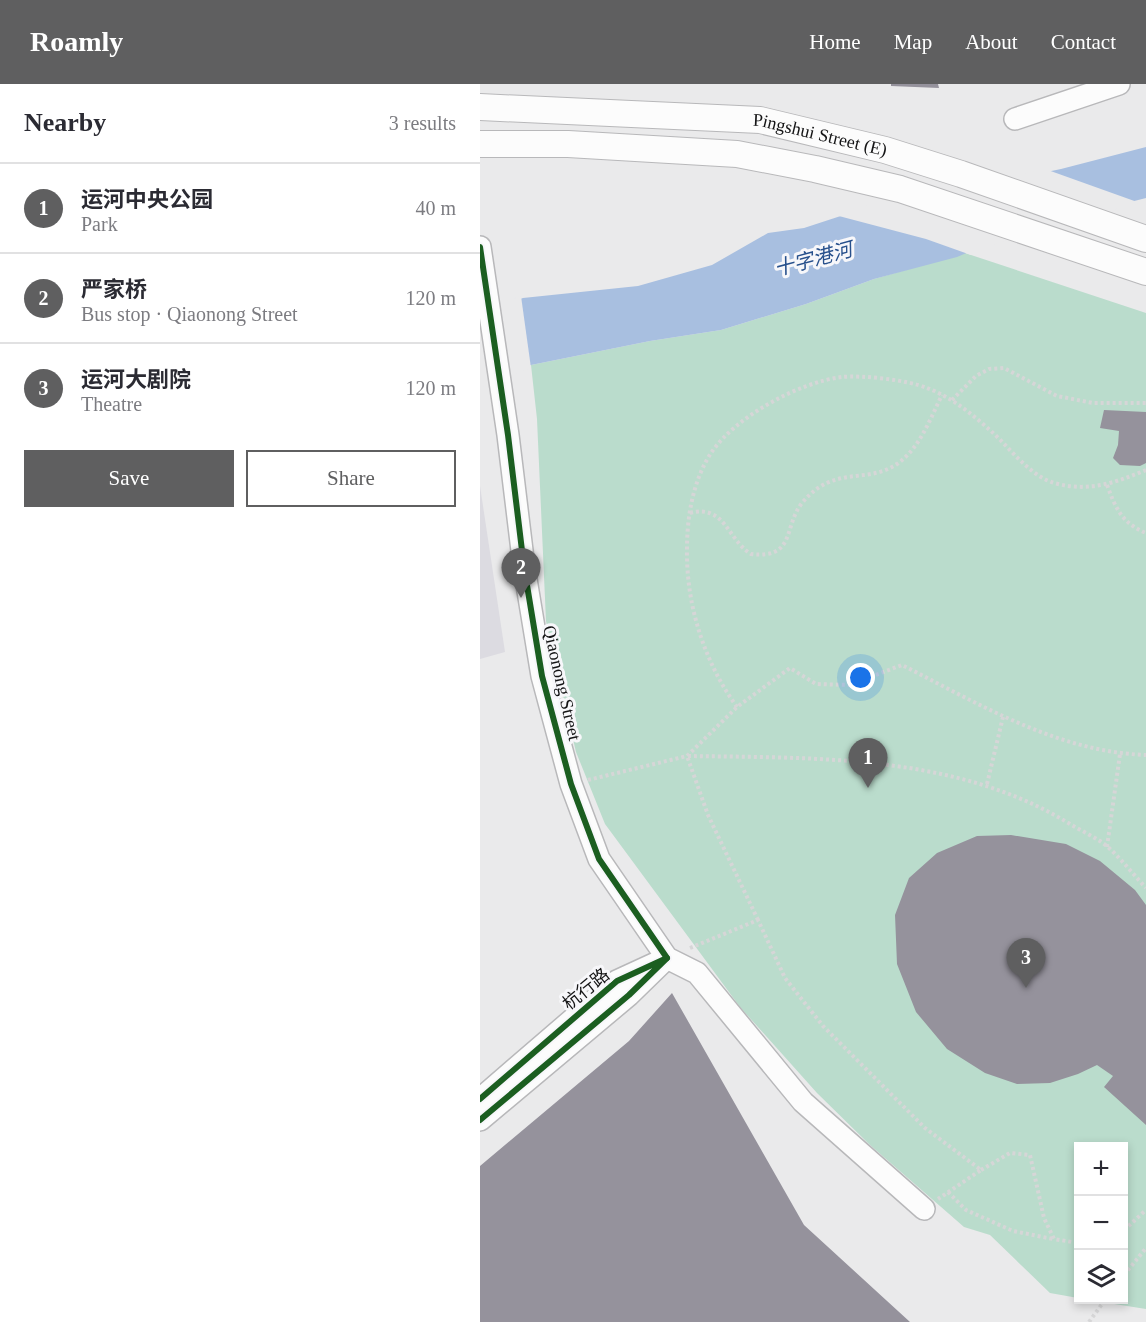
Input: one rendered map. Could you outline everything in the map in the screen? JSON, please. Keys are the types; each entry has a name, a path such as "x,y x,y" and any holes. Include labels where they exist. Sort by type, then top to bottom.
{"main road":[{"name":"Pingshui Street (E)","path":"480,107 760,120 885,150 961,174 1146,239"},
{"name":"Pingshui Street (E)","path":"480,144 568,144 736,154 815,169 900,189 1143,271"}],"street":[{"path":"1015,119 1119,84"},
{"name":"Qiaonong Street","path":"481,252 508,435 524,567 542,676 571,784 598,859 667,958"},
{"path":"667,958 697,973 803,1102 924,1209"},
{"name":"杭行路","path":"480,1099 617,981 667,958"},
{"name":"杭行路","path":"480,1120 629,995 667,958"}],"path":[{"path":"952,400 976,376 989,369 1004,369 1057,396 1093,403 1146,404"},
{"path":"737,707 725,691 708,657 695,618 687,551 689,513 698,479 711,452 732,429 762,407 802,388 842,377 882,378 926,387 952,400 989,429 1034,472 1056,484 1086,488 1107,485 1146,470"},
{"path":"689,513 700,510 721,519 729,528 734,540 750,554 771,554 788,538 794,516 813,491 840,477 887,469 911,452 942,395"},
{"path":"1107,485 1120,514 1130,526 1146,533"},
{"path":"687,756 737,707 790,668 816,684 849,685 902,665 1003,717 1078,745 1120,754 1146,755"},
{"path":"987,784 1003,717"},
{"path":"1107,847 1120,754"},
{"path":"687,756 708,815 785,978 823,1026 925,1128 981,1170"},
{"path":"571,784 687,756 829,758 926,771 987,784 1048,810 1107,847 1146,888"},
{"path":"667,958 758,920"},
{"path":"924,1209 1010,1153 1030,1155 1044,1218 1053,1239"},
{"path":"948,1192 966,1210 1013,1231 1074,1242"},
{"path":"1128,1226 1146,1210"},
{"path":"1128,1270 1146,1248"},
{"path":"1089,1322 1102,1304"}],"shaded area":[{"path":"480,486 505,652 480,659"}],"green space":[{"path":"965,253 1146,313 1146,1309 1114,1304 1128,1304 1128,1142 1074,1142 1074,1297 1050,1293 990,1235 964,1227 870,1145 817,1093 740,1007 605,824 576,752 546,621 537,419 531,365 650,341 721,330 806,304 874,279"}],"water":[{"name":"十字港河","path":"1146,147 1146,198 1021,230 957,257 874,279 806,304 721,330 650,341 531,365 480,385 480,314 523,298 638,286 712,265 768,233 804,228 856,211 1061,169"}],"pier":[{"path":"1045,169 1140,203 1022,233 971,255 926,239 835,215 855,208"},
{"path":"521,296 531,368 480,388 480,311"}],"building":[{"path":"891,84 938,84 939,88 891,86"},
{"path":"1104,410 1146,412 1146,463 1140,466 1120,465 1113,458 1118,445 1119,431 1100,428"},
{"path":"1011,835 1066,844 1100,861 1135,890 1146,905 1146,1125 1104,1087 1113,1076 1097,1065 1050,1083 1017,1084 985,1073 947,1049 916,1012 897,964 895,915 909,878 937,853 977,836"},
{"path":"672,993 804,1225 910,1322 480,1322 480,1166 629,1041"}],"cycle path":[{"path":"480,247 508,435 524,567 542,676 571,784 599,859 667,958"},
{"path":"480,1099 617,981 667,958 629,995 480,1120"}],"place":[{"name":"严家桥","path":"521,598"},
{"name":"运河中央公园","path":"868,788"},
{"name":"运河大剧院","path":"1026,988"}]}
